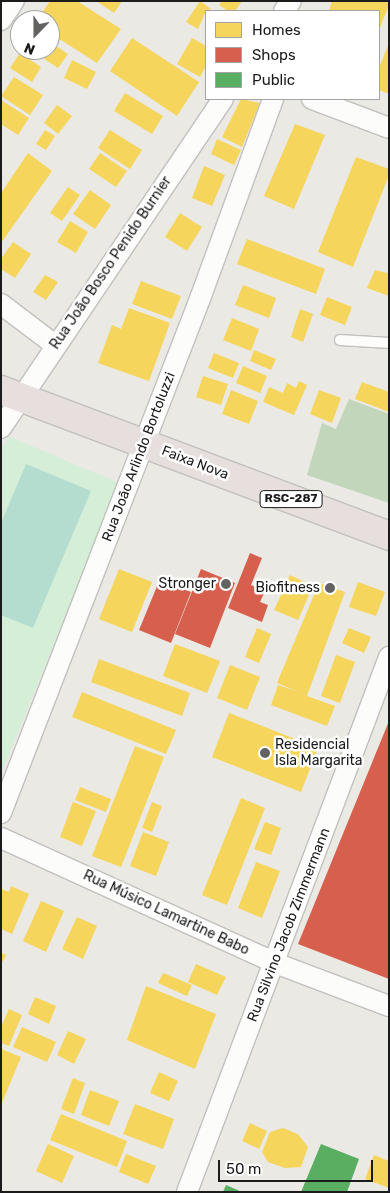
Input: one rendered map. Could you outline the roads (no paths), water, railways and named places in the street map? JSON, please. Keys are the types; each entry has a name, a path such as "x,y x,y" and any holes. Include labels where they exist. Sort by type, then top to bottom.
{"highway":[{"name":"Faixa Nova","path":"12,394 389,536"}],"street":[{"path":"1,20 14,1"},
{"name":"Rua João Bosco Penido Burnier","path":"1,428 12,394 55,346 222,100"},
{"name":"Rua João Arlindo Bortoluzzi","path":"1,813 145,444 273,100"},
{"path":"315,100 389,128"},
{"path":"1,304 55,346"},
{"name":"Rua Silvino Jacob Zimmermann","path":"187,1192 389,657"},
{"name":"Rua Músico Lamartine Babo","path":"1,838 275,963 389,1006"}],"lane":[{"path":"340,340 389,343"}],"place":[{"name":"Stronger","path":"226,584"},
{"name":"Biofitness","path":"330,588"},
{"name":"Residencial Isla Margarita","path":"265,753"}]}
